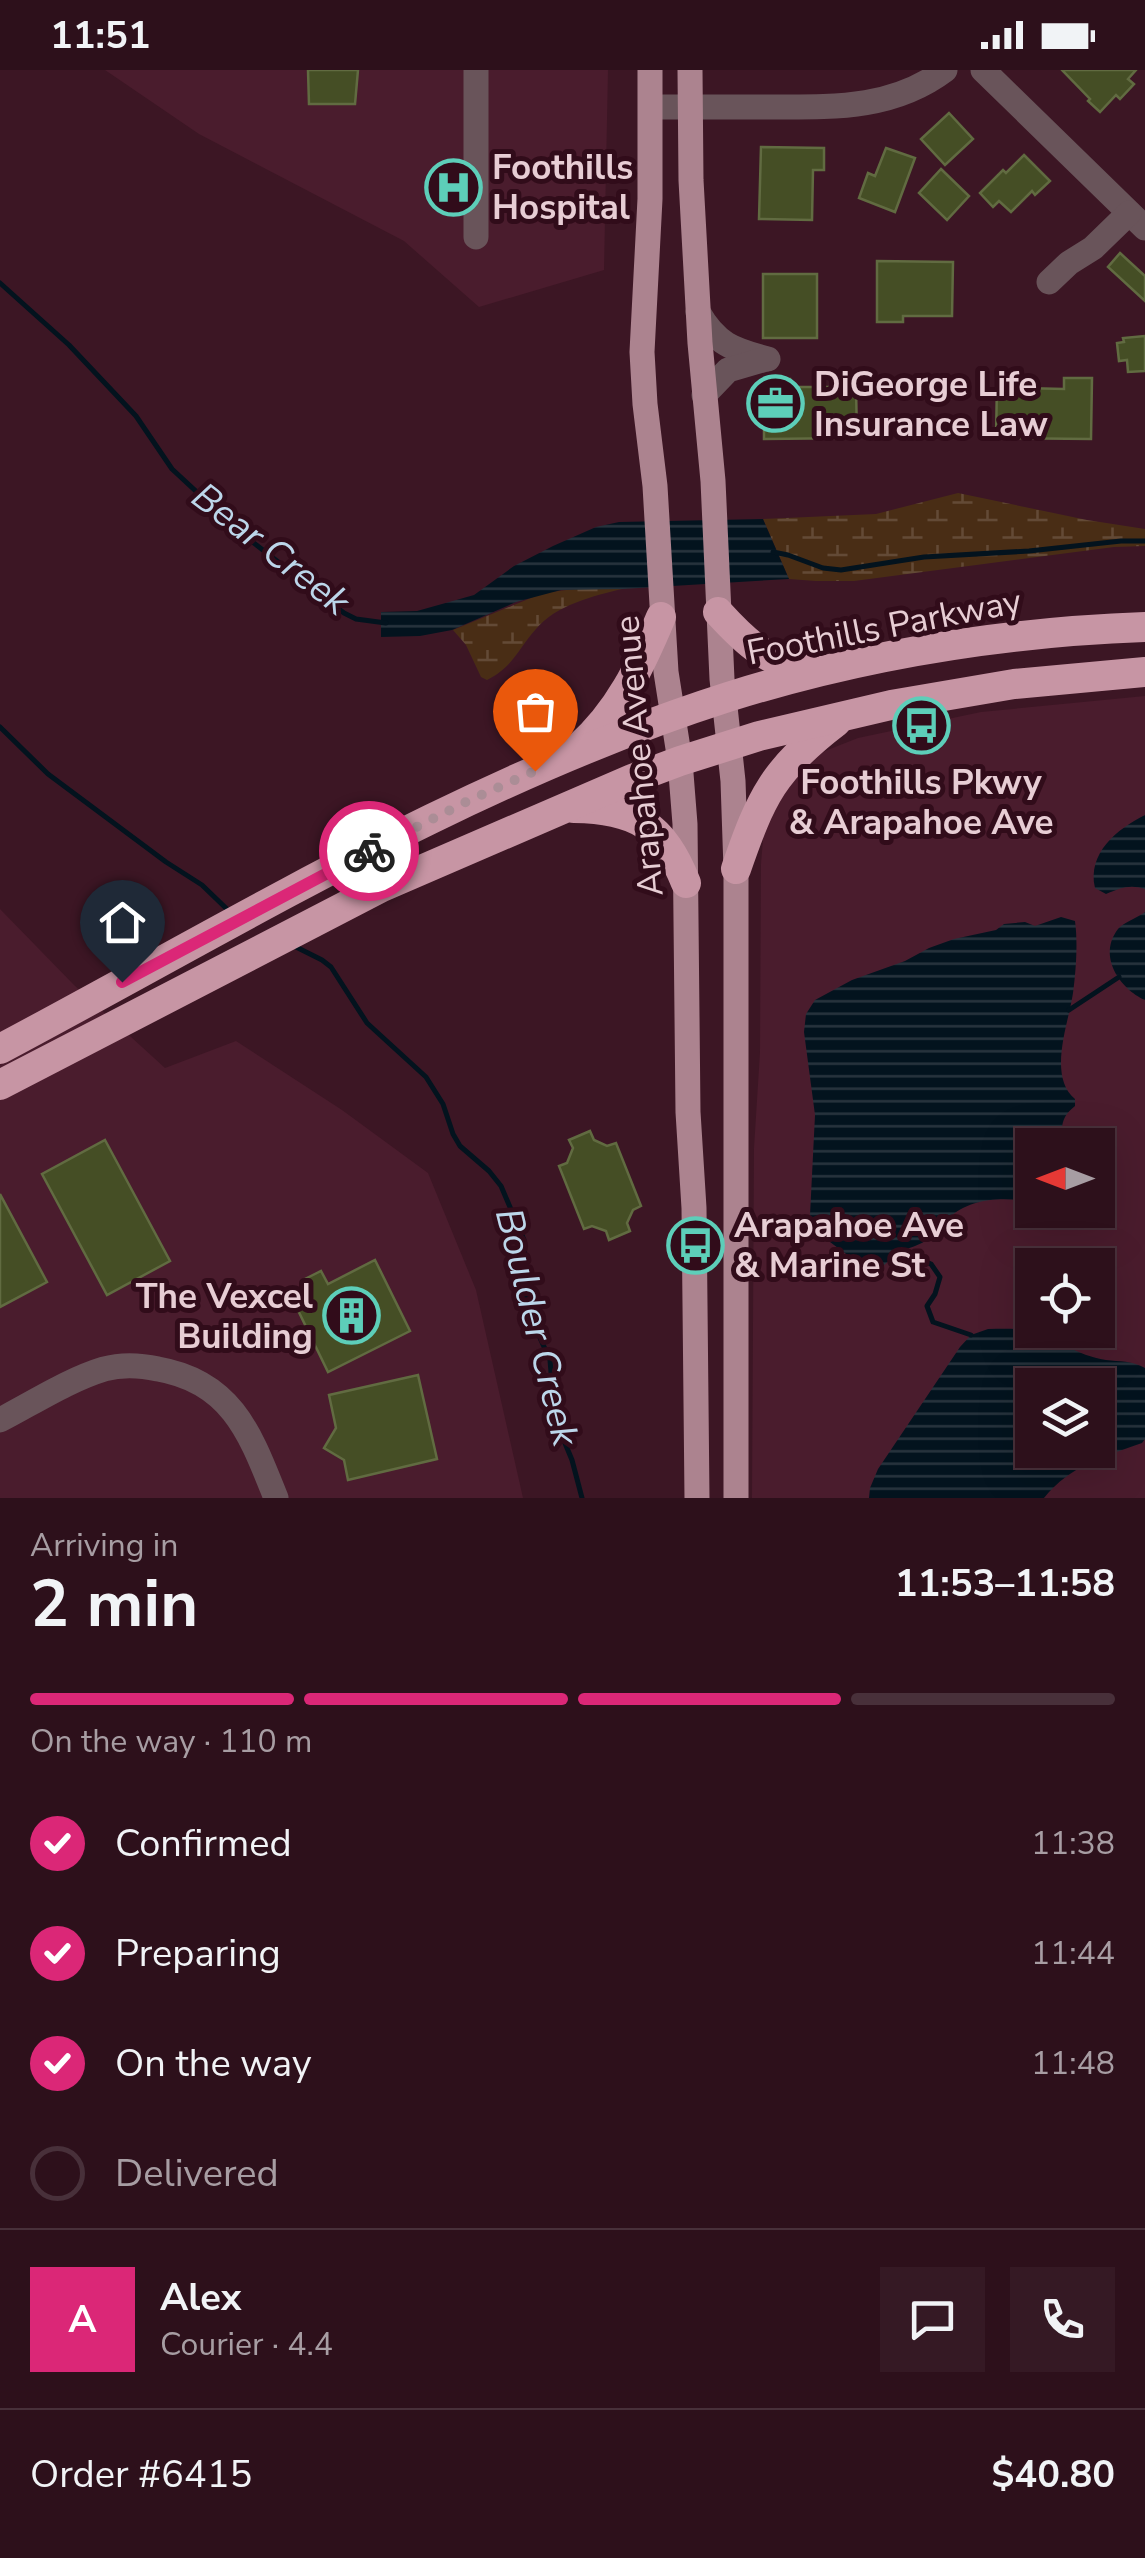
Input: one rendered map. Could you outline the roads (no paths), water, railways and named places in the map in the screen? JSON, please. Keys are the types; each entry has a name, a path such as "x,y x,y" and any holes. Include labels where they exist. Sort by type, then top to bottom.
{"highway":[{"path":"718,612 762,654 816,672"},
{"path":"569,756 601,726 627,690 662,618"},
{"name":"Foothills Parkway","path":"0,1049 468,801 569,756 672,717 816,672 998,640 1145,627"},
{"path":"0,1085 382,887 680,761 846,714 988,687 1145,672"},
{"path":"736,870 755,816 775,780 800,751 846,714"},
{"path":"566,808 608,810 640,821 672,850 686,883"}],"main road":[{"name":"Arapahoe Avenue","path":"650,70 650,199 642,342 658,518 666,672 685,824 697,1498"},
{"path":"690,70 698,312 715,517 736,870 736,1498"}],"street":[{"path":"476,70 476,237"},
{"path":"651,107 859,105 899,96 946,70"},
{"path":"983,70 1131,214 1049,282"},
{"path":"698,312 710,332 726,344 768,359 728,370 704,395"},
{"path":"0,1420 100,1370 126,1366 172,1371 194,1379 230,1406 247,1430 276,1498"}],"water":[{"path":"763,519 789,579 561,590 516,602 452,630 381,637 381,612 417,611 474,595 514,566 596,527 619,522"},
{"path":"1145,815 1145,889 1125,887 1106,894 1095,888 1096,864 1106,844"},
{"path":"1145,912 1145,1000 1120,980 1110,950 1118,929"},
{"path":"1061,917 1075,921 1074,984 1061,1063 1062,1077 1075,1106 1067,1114 1063,1128 1015,1128 1015,1200 967,1206 928,1239 899,1252 883,1266 860,1264 822,1236 810,1215 815,1115 804,1032 806,1014 815,1000 852,980 929,948 996,930 1004,924 1025,922 1035,926"},
{"path":"988,1329 1015,1330 1015,1348 1069,1348 1095,1358 1145,1368 1145,1439 1115,1453 1115,1368 1015,1368 1015,1468 1081,1468 1065,1477 1044,1498 869,1498 878,1469 971,1335"}],"waterway":[{"name":"Bear Creek","path":"0,283 69,345 136,416 172,469 241,533 344,613 356,619 386,623"},
{"name":"Bear Creek","path":"773,552 841,570 924,557 1145,541"},
{"name":"Boulder Creek","path":"0,727 48,774 202,885 231,913"},
{"name":"Boulder Creek","path":"294,946 331,967 367,1023 426,1077 443,1104 460,1146 501,1186 524,1240 527,1300 550,1360 555,1419 582,1498"},
{"path":"1069,1010 1119,977"},
{"path":"900,1251 931,1264 940,1277 927,1306 933,1322 971,1335"}],"place":[{"name":"Foothills Hospital","path":"453,187"},
{"name":"DiGeorge Life Insurance Law","path":"775,404"},
{"name":"Foothills Pkwy & Arapahoe Ave","path":"921,726"},
{"name":"Arapahoe Ave & Marine St","path":"695,1245"},
{"name":"The Vexcel Building","path":"352,1316"}]}
